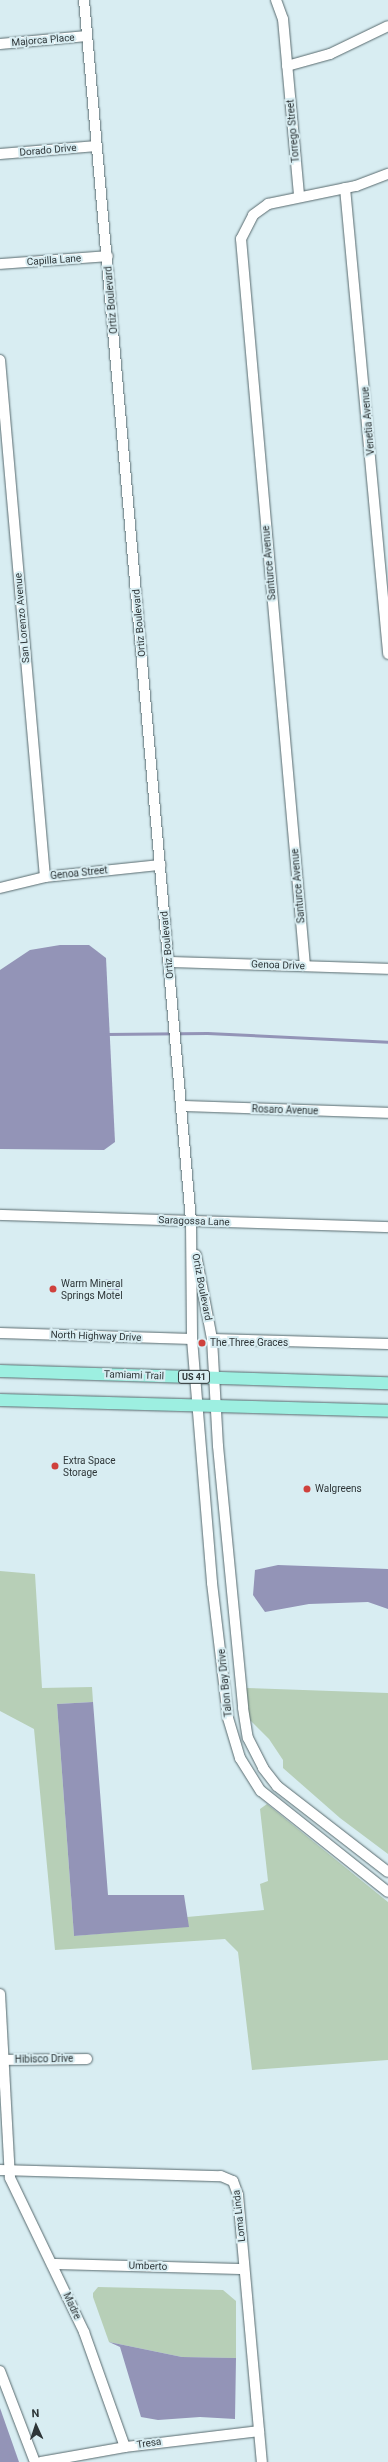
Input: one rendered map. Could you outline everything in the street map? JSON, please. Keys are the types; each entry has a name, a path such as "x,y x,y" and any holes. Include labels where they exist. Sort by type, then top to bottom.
{"main road":[{"name":"Tamiami Trail","path":"0,1371 388,1383"},
{"path":"0,1400 388,1411"}],"street":[{"name":"Ortiz Boulevard","path":"84,0 96,146 108,256 168,962 182,1106 193,1245 190,1294 192,1339 196,1377"},
{"path":"276,0 283,19 287,66 330,54 388,26"},
{"name":"Majorca Place","path":"0,44 87,36"},
{"name":"Torrego Street","path":"287,66 299,196"},
{"name":"Dorado Drive","path":"0,154 96,146"},
{"name":"Santurce Avenue","path":"305,966 241,247 246,223 259,209 268,204 299,196 345,188 388,174"},
{"name":"Venetia Avenue","path":"345,188 388,654"},
{"name":"Capilla Lane","path":"0,264 108,256"},
{"name":"San Lorenzo Avenue","path":"0,360 45,877"},
{"name":"Genoa Street","path":"0,888 45,877 160,865"},
{"name":"Genoa Drive","path":"168,962 388,969"},
{"name":"Rosaro Avenue","path":"182,1106 388,1113"},
{"name":"Saragossa Lane","path":"0,1215 388,1227"},
{"name":"Ortiz Boulevard","path":"193,1245 205,1296 212,1339 214,1378"},
{"name":"North Highway Drive","path":"0,1333 192,1339"},
{"path":"212,1339 388,1344"},
{"name":"Talon Bay Drive","path":"196,1377 212,1583 228,1718 236,1749 249,1775 270,1799 388,1892"},
{"name":"Talon Bay Drive","path":"214,1378 215,1406 243,1708 248,1738 263,1768 277,1786 388,1872"},
{"name":"Madre","path":"0,1994 3,2060 4,2170 52,2264 84,2332 126,2447"},
{"name":"Hibisco Drive","path":"3,2060 87,2059"},
{"name":"Loma Linda","path":"4,2170 227,2177 235,2183 238,2192 262,2462"},
{"name":"Umberto","path":"52,2264 244,2269"},
{"path":"0,2371 35,2462"},
{"name":"Tresa","path":"40,2462 126,2447 259,2431"}],"green space":[{"path":"0,1571 35,1574 42,1688 92,1687 93,1702 57,1704 74,1936 188,1926 187,1917 264,1910 260,1884 268,1881 260,1809 267,1804 388,1902 388,2060 252,2070 238,1952 225,1939 55,1950 34,1729 0,1711"},
{"path":"246,1688 388,1693 388,1854 340,1818 283,1768 283,1760 269,1739 249,1719"},
{"path":"98,2287 223,2290 236,2301 236,2358 182,2357 109,2342 93,2297 93,2293"}],"water":[{"path":"60,945 89,945 106,958 115,1142 104,1150 0,1149 0,970 30,950"},
{"path":"98,1279 120,1280 119,1290 97,1289"},
{"path":"278,1565 388,1569 388,1609 368,1602 309,1604 265,1612 253,1595 255,1570"},
{"path":"93,1702 108,1895 184,1895 189,1927 74,1936 57,1704"},
{"path":"109,2342 182,2357 236,2358 235,2419 200,2417 158,2420 141,2417 120,2347"},
{"path":"0,2408 19,2462 0,2462"}],"waterway":[{"path":"106,1034 207,1033 388,1042"}],"place":[{"name":"Warm Mineral Springs Motel","path":"53,1289"},
{"name":"The Three Graces","path":"202,1343"},
{"name":"Extra Space Storage","path":"55,1466"},
{"name":"Walgreens","path":"307,1489"}]}
